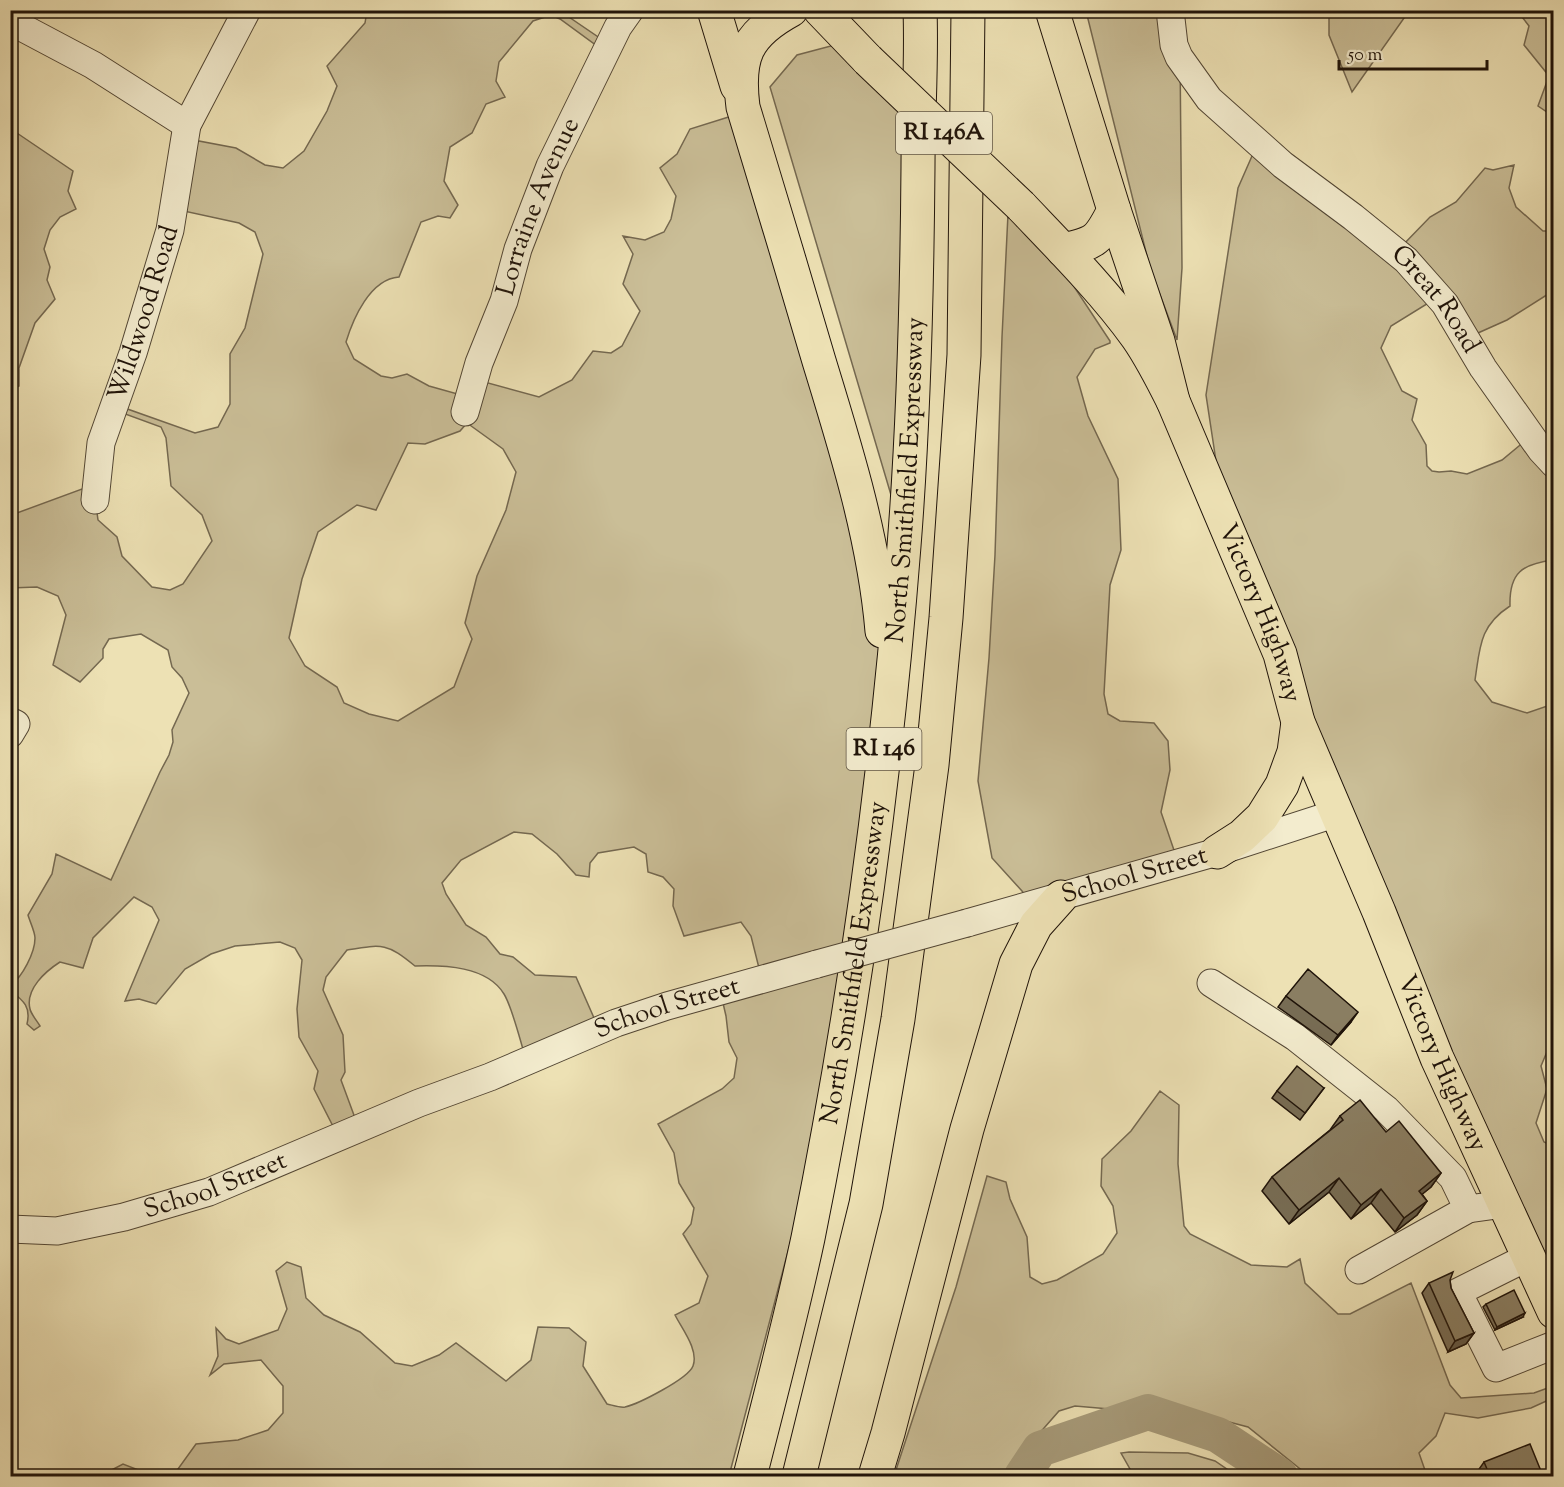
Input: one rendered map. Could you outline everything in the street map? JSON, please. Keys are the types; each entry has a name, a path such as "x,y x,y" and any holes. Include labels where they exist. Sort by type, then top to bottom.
{"main road":[{"path":"714,10 838,422 868,532 884,649 884,757"},
{"path":"743,107 740,81 741,67 747,50 759,34 791,10"},
{"name":"Victory Highway","path":"820,10 868,60 1021,206 1063,250 1136,336 1154,364 1173,401 1280,654 1298,722 1379,912 1437,1058 1554,1312"},
{"name":"North Smithfield Expressway","path":"750,1476 807,1240 820,1172 855,974 884,757 910,460 917,267 920,10"},
{"name":"North Smithfield Expressway","path":"800,1476 866,1204 898,1019 932,765 946,618 963,355 969,10"},
{"path":"1052,10 1114,210 1158,341 1173,401"},
{"path":"1063,250 1085,246 1102,235 1114,210"},
{"path":"1217,852 1242,836 1262,817 1282,785 1294,752 1298,722"},
{"path":"875,1476 967,1130 1016,964 1036,925 1061,897"}],"street":[{"name":"Wildwood Road","path":"94,500 101,443 133,353 170,230 188,125 247,10"},
{"name":"Lorraine Avenue","path":"465,412 479,363 504,301 518,249 550,166 608,45 630,10"},
{"name":"Great Road","path":"1170,10 1174,45 1179,57 1209,99 1283,165 1397,253 1426,282 1445,304 1490,377 1541,450 1554,464"},
{"path":"10,21 93,65 188,125"},
{"path":"10,721 16,724 10,734"},
{"name":"School Street","path":"10,1229 57,1231 124,1217 209,1192 616,1023 667,1006 1217,852 1336,813"},
{"path":"1211,983 1294,1037 1386,1109 1454,1178 1468,1209"},
{"path":"1359,1270 1468,1209 1504,1204"},
{"path":"1528,1257 1458,1292 1496,1368 1554,1345"}],"shaded area":[{"path":"367,11 560,11 607,43 604,51 551,15 533,21 499,62 496,81 505,97 486,104 472,133 450,147 444,181 458,205 450,218 438,216 421,222 399,277 389,279 379,285 364,302 353,322 346,342 354,359 381,376 392,378 407,374 429,386 468,397 481,381 539,397 572,380 593,351 611,353 622,346 640,311 623,284 633,254 623,236 645,240 664,232 671,219 676,196 660,168 677,154 690,129 735,115 850,485 879,642 886,721 812,1160 729,1476 173,1476 196,1444 238,1440 268,1430 283,1413 283,1386 261,1360 224,1364 210,1375 218,1356 216,1328 226,1339 239,1344 278,1330 287,1309 276,1271 287,1262 301,1267 306,1298 324,1315 360,1332 395,1363 412,1366 439,1355 456,1343 506,1381 531,1360 538,1327 569,1328 586,1342 583,1366 607,1404 618,1407 631,1405 662,1390 682,1377 693,1366 692,1347 675,1315 699,1303 708,1276 683,1234 691,1224 694,1208 679,1183 674,1153 658,1124 722,1089 734,1078 737,1058 729,1042 720,990 760,972 751,936 741,922 684,936 673,906 674,889 663,877 648,872 646,854 634,847 598,853 590,863 589,877 576,875 557,854 532,834 514,832 461,860 442,883 446,894 466,925 486,937 500,954 513,957 535,975 576,977 598,1027 525,1056 507,1000 496,985 487,978 464,969 415,966 398,953 384,947 347,950 326,977 323,990 343,1035 345,1072 341,1080 358,1126 337,1134 314,1089 318,1071 299,1037 297,1009 302,960 295,948 280,942 235,946 211,954 185,969 156,1004 139,999 125,1001 159,920 152,907 134,897 93,938 83,968 60,962 38,981 29,1002 31,1011 40,1026 34,1030 27,1024 27,1009 20,998 11,991 11,985 23,971 33,951 35,936 28,915 52,874 56,854 111,880 169,755 173,742 172,730 189,693 182,678 172,667 168,650 141,634 109,639 103,649 103,658 80,682 53,665 66,615 58,596 37,587 10,588 11,512 17,513 90,486 94,490 98,520 117,537 122,556 152,587 170,590 183,584 212,541 202,515 171,486 166,438 161,427 117,411 116,405 195,433 218,427 230,404 230,354 245,328 263,254 255,232 239,223 179,210 188,139 236,148 265,165 283,168 304,151 327,111 337,86 327,66 365,23","holes":["467,423 503,449 516,472 506,510 477,576 465,623 472,639 454,687 398,721 369,714 344,703 337,687 305,666 289,638 302,579 318,532 357,505 376,510 408,443 425,444 460,431"]},
{"path":"1086,11 1172,11 1180,53 1182,268 1177,340 1150,268"},
{"path":"1329,11 1409,11 1352,92 1329,35"},
{"path":"1514,11 1553,11 1553,116 1538,106 1549,76 1524,45 1529,26 1519,13"},
{"path":"842,43 914,114 894,505 770,87 797,55"},
{"path":"11,129 73,171 68,191 76,209 60,217 50,230 44,249 50,267 47,280 55,299 35,323 19,368 19,386 11,390"},
{"path":"1252,156 1279,159 1400,248 1430,217 1456,202 1485,168 1493,170 1514,165 1509,188 1516,207 1543,231 1553,231 1553,291 1507,320 1469,337 1438,297 1391,326 1381,348 1402,391 1417,399 1412,420 1426,445 1427,466 1432,471 1467,474 1502,460 1531,436 1545,447 1553,442 1553,560 1526,567 1515,578 1510,594 1510,606 1492,622 1483,638 1475,680 1492,702 1527,713 1553,704 1554,1035 1541,1066 1547,1089 1536,1123 1544,1142 1553,1146 1554,1322 1226,527 1206,395 1238,188"},
{"path":"1008,214 1071,282 1110,341 1095,349 1077,377 1088,416 1118,479 1121,550 1110,585 1104,694 1108,714 1120,721 1154,723 1168,741 1170,770 1161,812 1178,862 1030,902 992,858 978,781 995,555"},
{"path":"1160,1091 1179,1105 1178,1164 1184,1226 1190,1234 1251,1265 1287,1267 1300,1259 1305,1283 1338,1314 1350,1314 1411,1283 1450,1385 1461,1398 1534,1393 1553,1386 1553,1398 1531,1408 1478,1418 1445,1413 1436,1436 1419,1453 1427,1476 1309,1476 1248,1427 1214,1418 1075,1406 1059,1411 1023,1452 1006,1476 894,1476 956,1287 987,1176 1006,1182 1010,1199 1027,1237 1030,1277 1042,1284 1057,1280 1103,1254 1117,1233 1113,1206 1101,1186 1102,1159 1131,1131"},
{"path":"1121,1453 1188,1453 1215,1461 1237,1476 1134,1476"},
{"path":"123,1464 146,1473 173,1476 100,1476"}],"building":[{"path":"1308,969 1358,1012 1338,1035 1286,996"},
{"path":"1297,1066 1324,1088 1305,1113 1277,1091"},
{"path":"1360,1100 1386,1132 1399,1121 1441,1173 1419,1191 1427,1201 1404,1218 1381,1189 1361,1205 1339,1178 1299,1210 1272,1177 1343,1120 1340,1116"},
{"path":"1453,1272 1450,1280 1451,1288 1474,1333 1455,1341 1429,1283"},
{"path":"1514,1290 1525,1313 1497,1327 1486,1304"},
{"path":"1530,1444 1543,1476 1490,1476 1484,1462"}],"waterway":[{"path":"1022,1476 1040,1449 1148,1412 1218,1435 1280,1476"}]}
